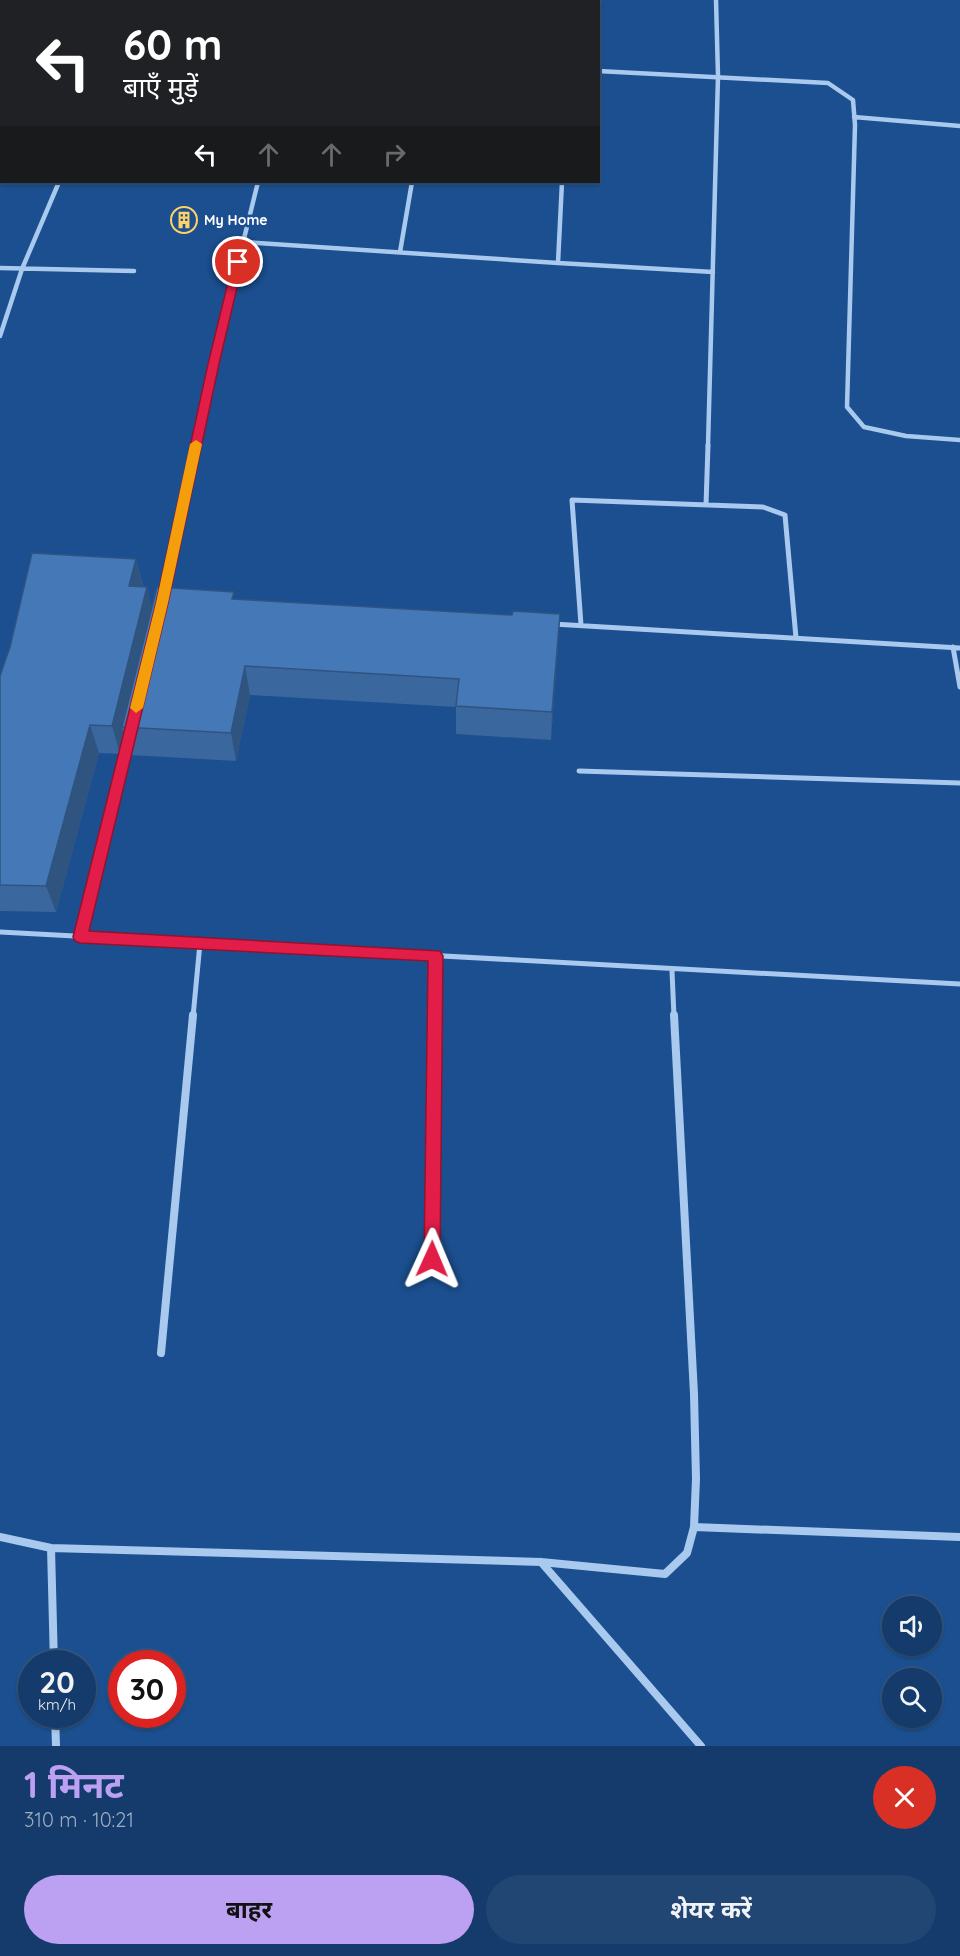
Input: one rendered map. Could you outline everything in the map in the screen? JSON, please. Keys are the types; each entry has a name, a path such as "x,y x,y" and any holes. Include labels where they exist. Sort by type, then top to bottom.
{"street":[{"path":"706,505 718,76 716,0"},
{"path":"600,72 828,83 853,100 847,407 864,427 906,436 960,440"},
{"path":"854,117 960,126"},
{"path":"0,336 22,269 59,183"},
{"path":"162,603 213,364 258,183"},
{"path":"400,252 412,183"},
{"path":"558,263 562,183"},
{"path":"243,242 713,272"},
{"path":"0,268 134,271"},
{"path":"581,625 572,500 763,507 785,515 796,638"},
{"path":"545,623 957,648 960,687"},
{"path":"80,937 131,729"},
{"path":"579,771 960,783"},
{"path":"0,932 672,971 960,984"},
{"path":"161,1353 200,943"},
{"path":"432,1259 435,956"},
{"path":"0,1537 51,1548 541,1562 665,1574 687,1553 694,1527 696,1479 694,1394 672,971"},
{"path":"694,1527 960,1537"},
{"path":"51,1548 54,1650"},
{"path":"541,1562 701,1746"},
{"path":"55,1728 56,1746"}],"building":[{"path":"32,553 136,559 129,586 147,587 112,726 90,725 46,886 0,885 0,676 10,647"},
{"path":"157,587 234,592 232,599 512,615 513,611 560,614 552,712 456,706 459,679 245,666 231,733 122,727"}],"slow traffic":[{"path":"136,708 162,603 196,444"}],"place":[{"name":"My Home","path":"184,220"}],"route":[{"path":"238,262 213,364 162,603 80,937 435,956 432,1259"}]}
